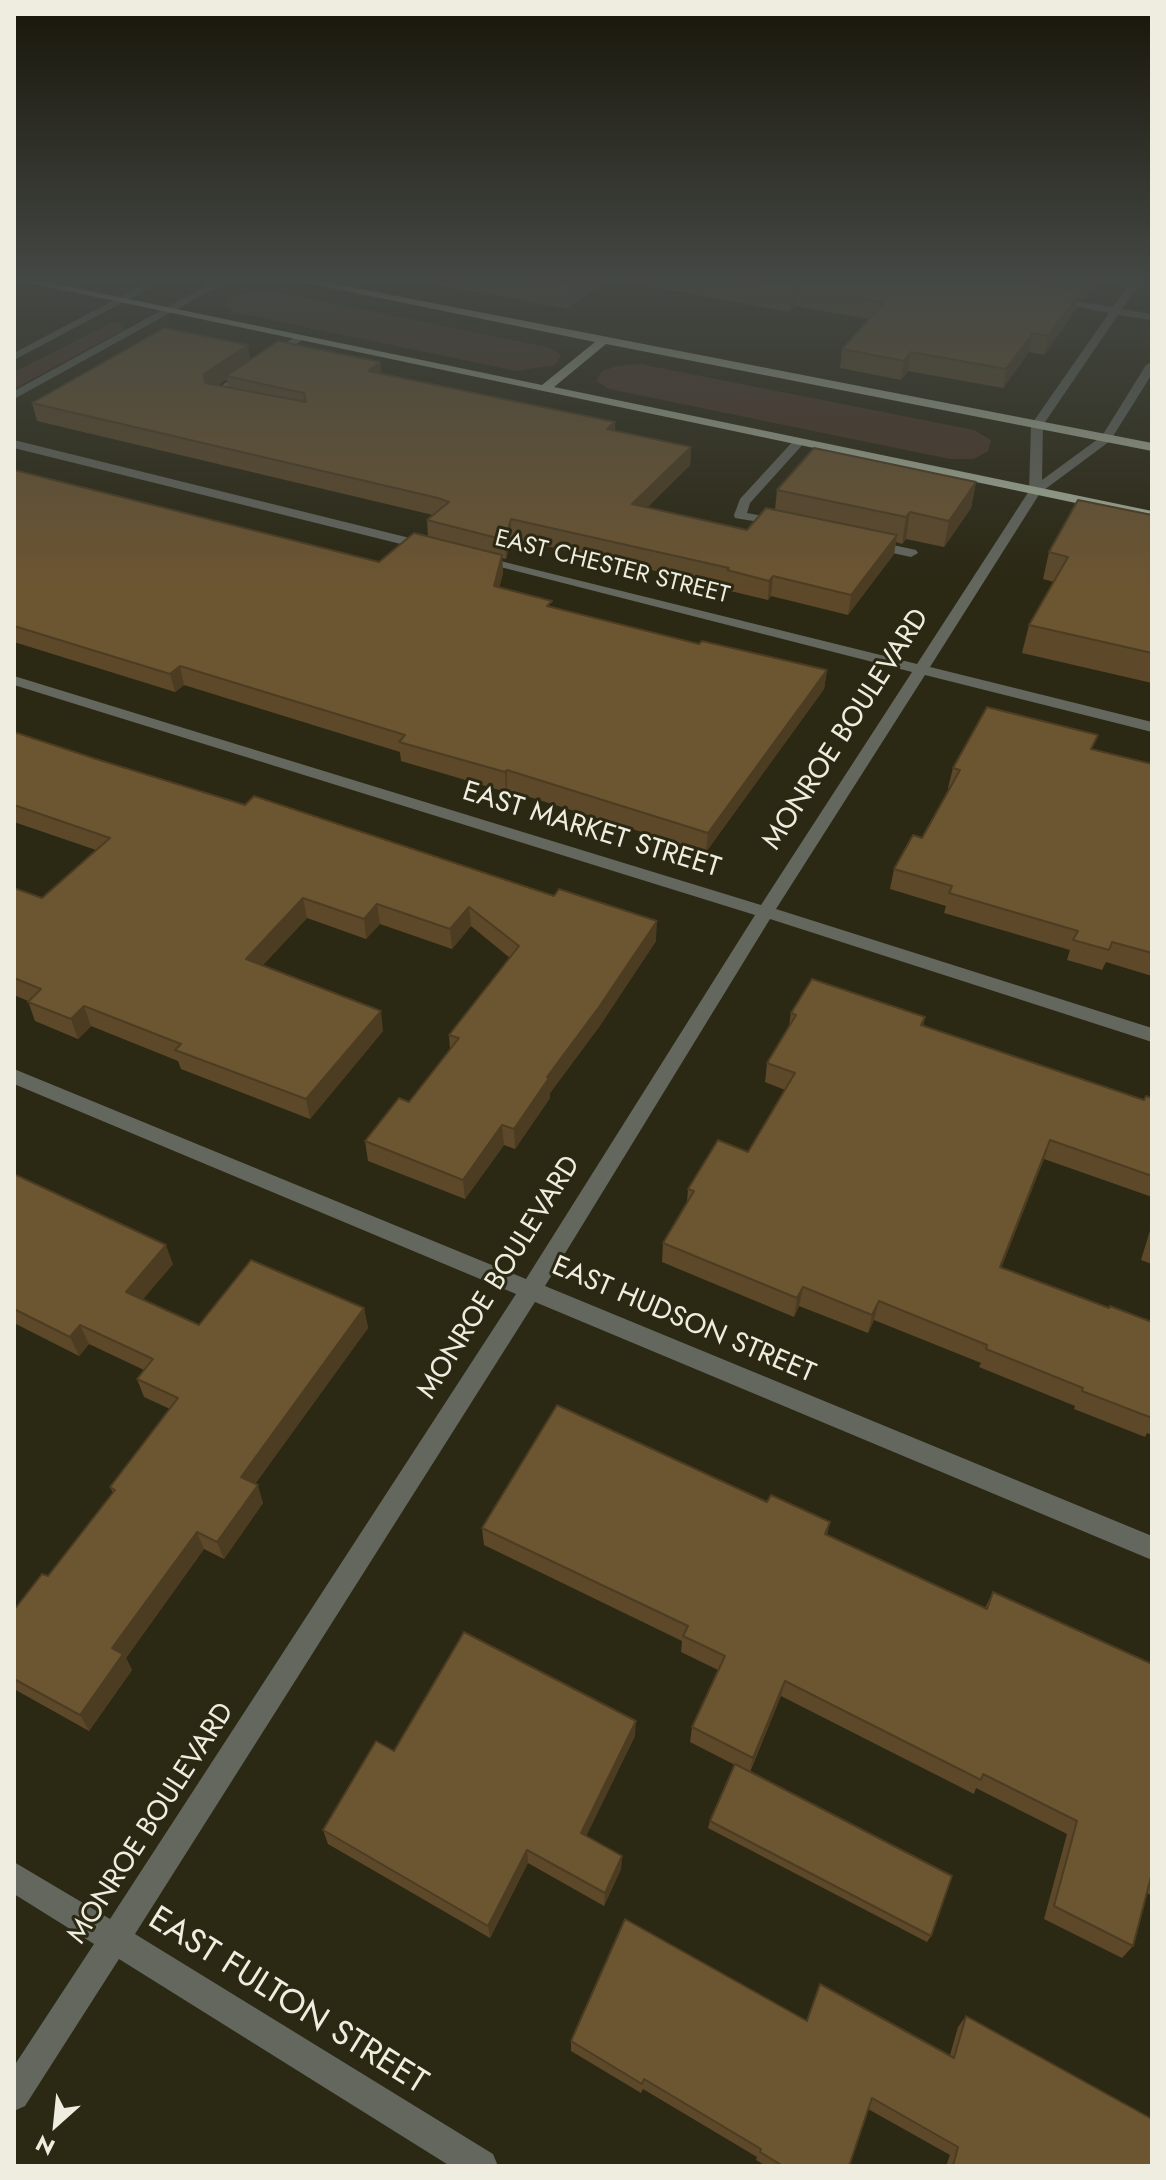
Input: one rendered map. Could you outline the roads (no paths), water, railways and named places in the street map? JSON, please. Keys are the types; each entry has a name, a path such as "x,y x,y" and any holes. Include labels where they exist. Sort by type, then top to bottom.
{"highway":[{"path":"514,383 1152,515"},
{"path":"544,389 552,383"},
{"path":"822,383 1152,447"}],"street":[{"path":"14,396 38,383"},
{"path":"232,383 213,396 243,403"},
{"path":"1035,491 1037,425 1066,383"},
{"name":"MONROE BOULEVARD","path":"14,2095 531,1290 766,912 1035,491 1106,438 1145,383"},
{"path":"799,442 744,502 740,515 802,528"},
{"path":"14,444 445,551"},
{"path":"849,539 911,553"},
{"name":"EAST CHESTER STREET","path":"460,555 1152,727"},
{"name":"EAST MARKET STREET","path":"14,680 766,912 1152,1035"},
{"name":"EAST HUDSON STREET","path":"14,1076 1152,1548"},
{"name":"EAST FULTON STREET","path":"14,1877 481,2166"}]}
